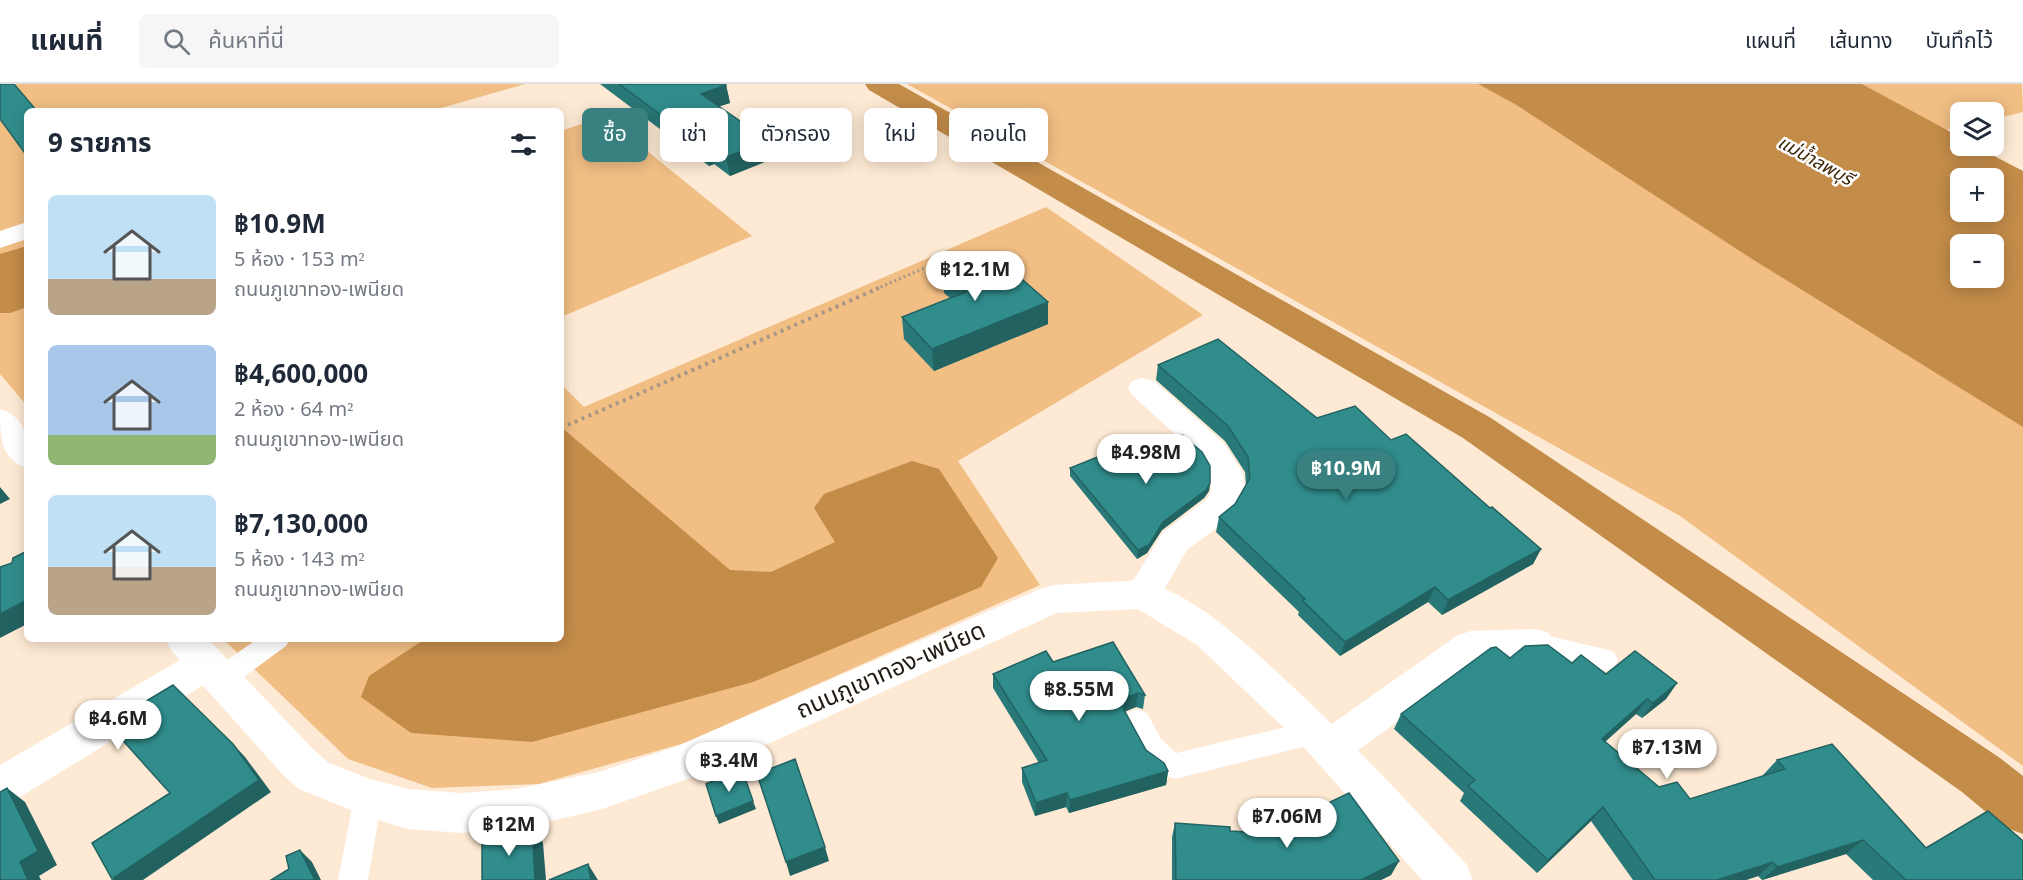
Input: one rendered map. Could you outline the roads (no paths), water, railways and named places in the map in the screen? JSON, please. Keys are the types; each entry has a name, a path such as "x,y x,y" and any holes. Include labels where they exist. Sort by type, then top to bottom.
{"main road":[{"path":"0,240 24,231"},
{"path":"1143,388 1213,452 1227,473 1228,492 1218,509 1175,541 1143,594 1210,634 1322,740 1451,880"},
{"name":"ถนนภูเขาทอง-เพนียด","path":"204,661 314,776 368,798 408,809 461,813 516,809 599,791 684,762 1053,599 1143,594"},
{"path":"1322,740 1470,646 1536,644"},
{"path":"0,786 204,661"}],"lane":[{"path":"204,661 267,642"},
{"path":"1536,644 1605,660"},
{"path":"1137,721 1155,755 1163,762 1175,766 1322,740"},
{"path":"353,880 368,798"}],"water":[{"name":"แม่น้ำลพบุรี","path":"1478,84 1862,84 1950,132 1950,156 1994,156 2023,171 2023,427 1752,259 1518,106"},
{"path":"24,247 24,308 10,313 0,313 0,254"},
{"path":"564,430 730,570 771,572 835,542 814,508 824,494 912,461 939,469 998,558 981,587 753,682 532,742 411,733 361,697 369,676 420,642 564,642"}],"waterway":[{"path":"879,84 1477,428 1981,775 2023,809"}]}
